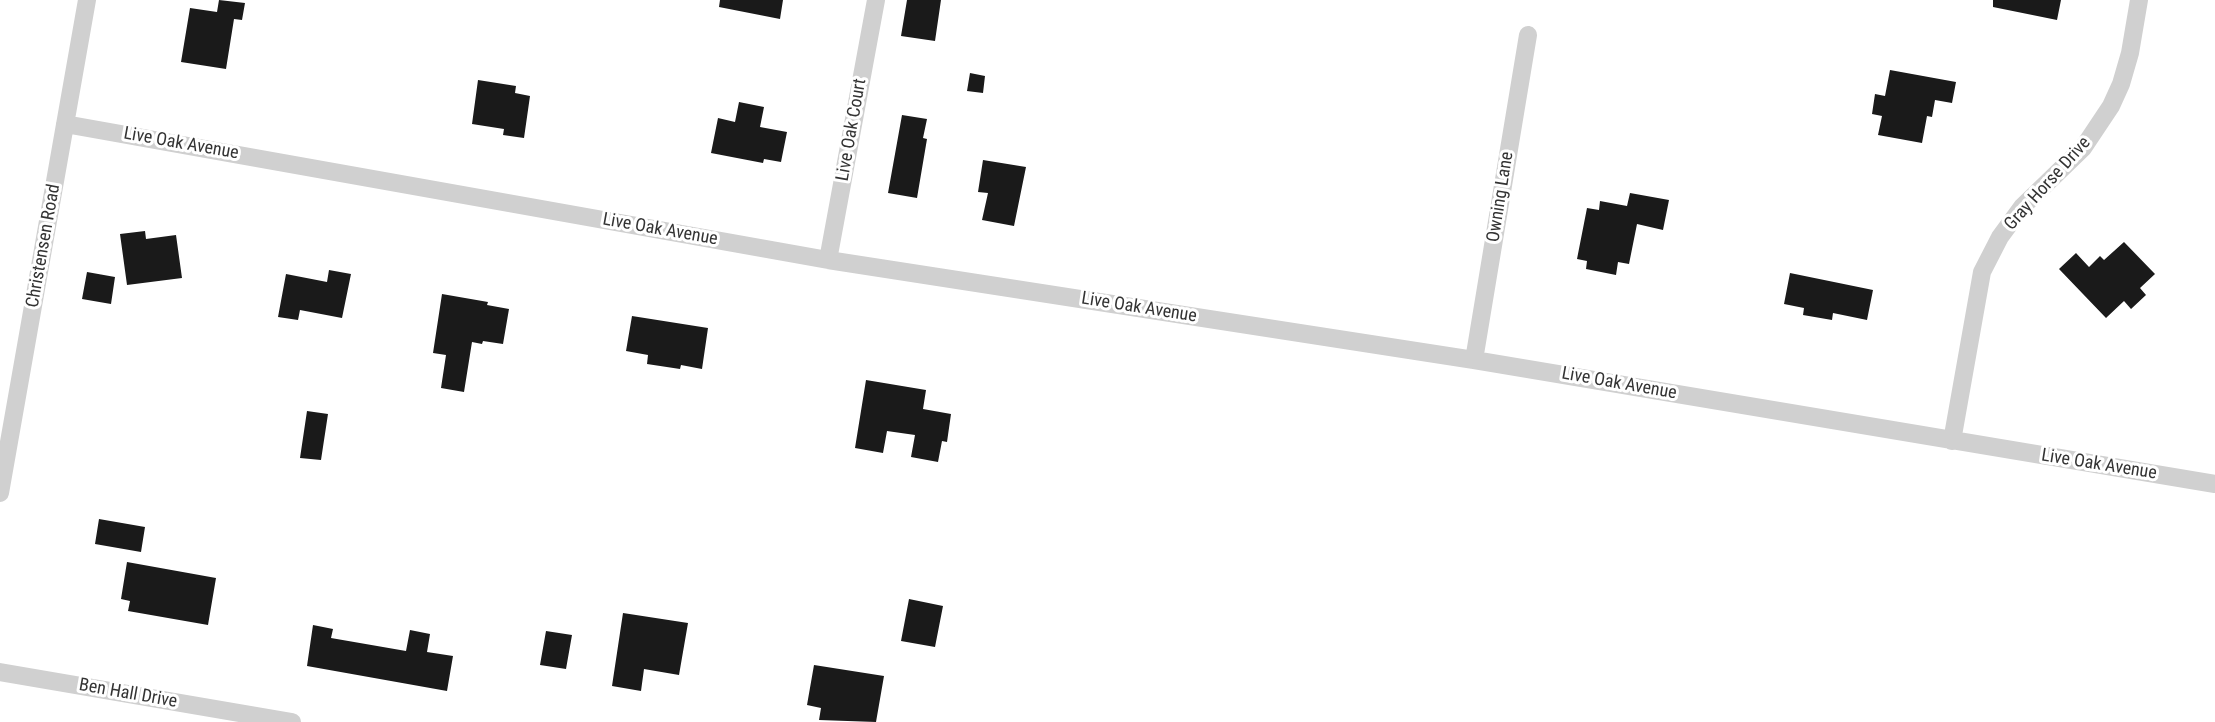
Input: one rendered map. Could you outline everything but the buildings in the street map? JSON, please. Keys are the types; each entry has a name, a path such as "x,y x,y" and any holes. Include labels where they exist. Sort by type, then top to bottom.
{"street":[{"name":"Christensen Road","path":"0,492 87,0"},
{"name":"Live Oak Court","path":"828,260 876,0"},
{"name":"Gray Horse Drive","path":"1952,441 1982,272 2000,237 2022,207 2082,148 2111,105 2121,84 2130,53 2139,0"},
{"name":"Owning Lane","path":"1474,360 1528,35"},
{"name":"Live Oak Avenue","path":"65,124 828,260 1474,360 2215,484"},
{"name":"Ben Hall Drive","path":"0,672 292,722"}]}
